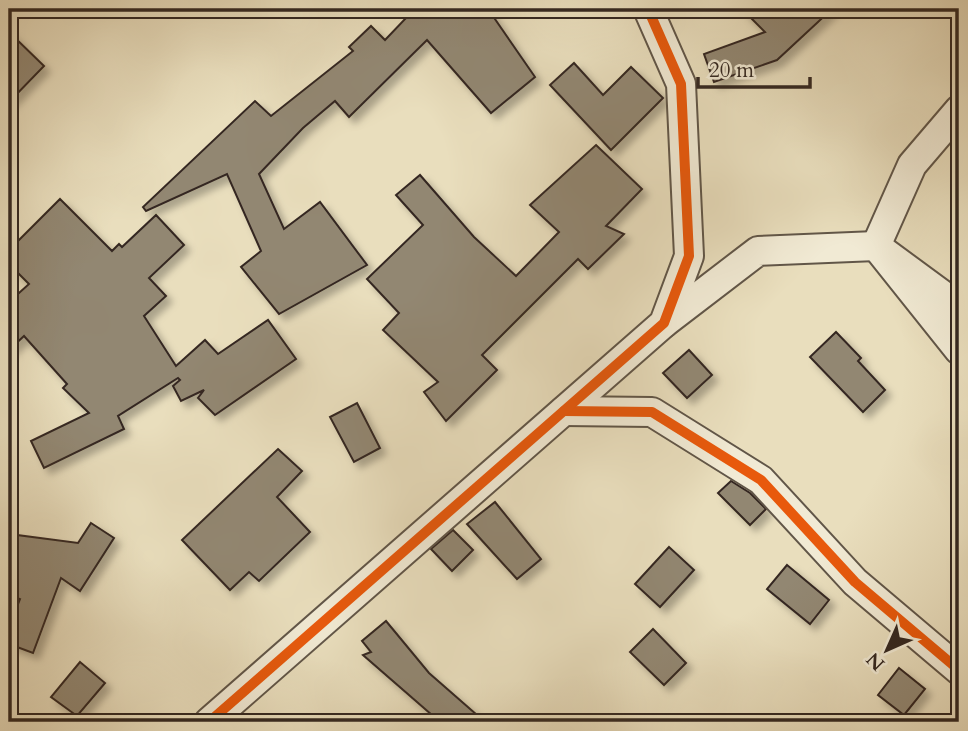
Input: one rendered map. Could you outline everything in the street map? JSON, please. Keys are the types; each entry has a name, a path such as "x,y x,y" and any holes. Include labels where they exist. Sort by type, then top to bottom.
{"street":[{"path":"648,9 681,84 682,97 689,256 664,323"},
{"path":"876,246 912,165 959,110"},
{"path":"876,246 959,350"},
{"path":"209,722 664,323 758,251 876,246 959,307"},
{"path":"564,411 652,412 761,480 855,582 959,670"}],"building":[{"path":"400,9 488,9 535,77 491,113 427,40 349,117 335,101 303,128 259,174 284,229 320,202 367,265 279,314 241,267 261,251 227,174 146,211 143,207 255,101 271,116 353,51 349,47 371,26 385,40 407,17"},
{"path":"742,9 832,9 777,60 714,82 704,54 765,32"},
{"path":"9,32 44,66 9,102"},
{"path":"574,63 603,95 631,67 663,98 611,150 550,85"},
{"path":"596,145 642,189 606,226 624,234 588,269 578,259 482,355 497,370 446,421 424,392 438,382 383,330 399,313 367,279 423,225 396,195 420,175 474,237 516,276 559,232 530,205"},
{"path":"60,199 112,251 119,244 122,247 156,215 184,245 149,278 166,296 144,316 176,366 205,340 218,354 268,320 296,359 215,415 198,398 204,390 181,401 173,386 180,380 178,378 118,416 124,429 44,468 31,441 89,413 63,388 67,384 24,336 9,350 9,302 29,284 9,264 9,250"},
{"path":"836,332 861,358 858,361 885,390 863,412 810,357"},
{"path":"689,350 712,375 687,398 663,373"},
{"path":"357,403 380,448 354,462 330,417"},
{"path":"278,449 302,471 277,497 310,532 259,581 249,572 230,590 182,540"},
{"path":"731,481 750,493 766,509 750,525 718,493"},
{"path":"495,502 541,559 517,579 467,524"},
{"path":"91,523 114,538 80,591 61,578 33,653 9,644 9,627 20,599 9,595 9,534 78,543"},
{"path":"453,530 473,550 452,571 431,549"},
{"path":"669,547 694,570 660,607 635,584"},
{"path":"787,565 829,600 810,624 767,589"},
{"path":"386,621 429,673 485,722 440,722 363,655 371,652 362,641"},
{"path":"653,629 686,663 664,685 630,652"},
{"path":"80,662 105,683 77,716 51,697"},
{"path":"899,668 925,689 904,715 878,695"}],"cycle path":[{"path":"209,722 664,323 689,256 681,84 648,9"},
{"path":"564,411 652,412 761,480 855,582 959,670"}]}
